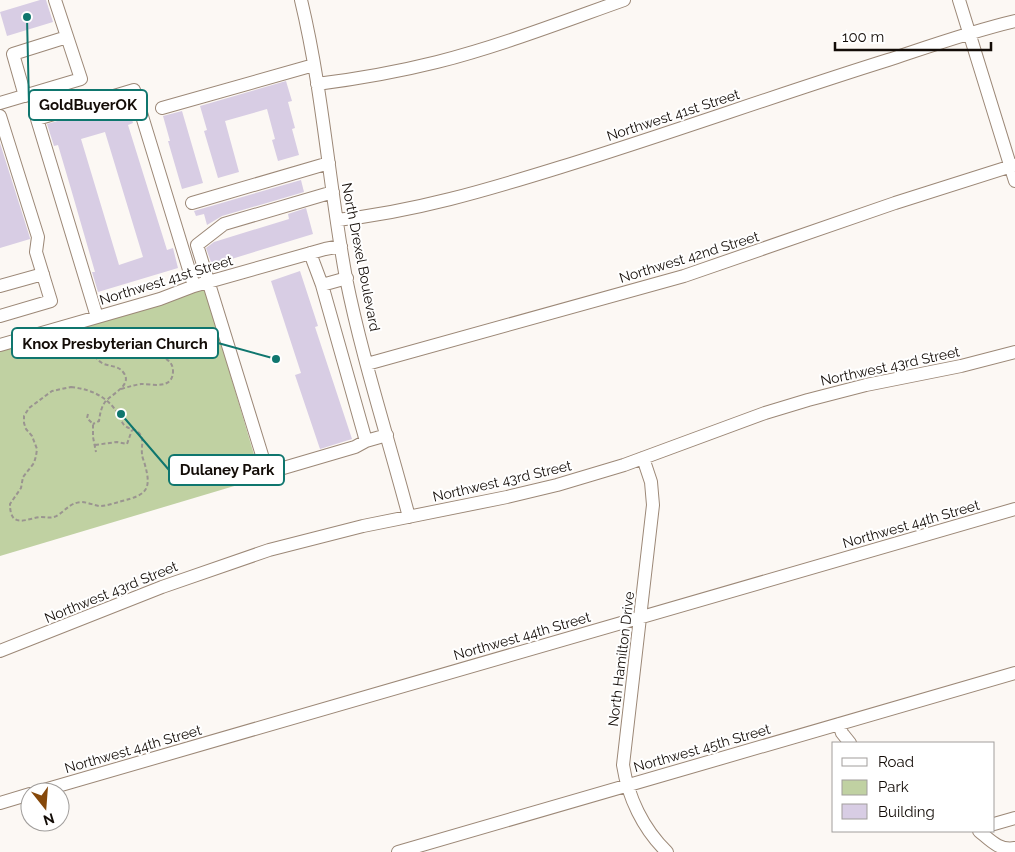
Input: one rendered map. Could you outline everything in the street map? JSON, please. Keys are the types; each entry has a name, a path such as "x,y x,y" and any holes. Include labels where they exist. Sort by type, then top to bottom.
{"street":[{"path":"0,103 81,79 55,0"},
{"name":"North Drexel Boulevard","path":"301,0 314,65 347,278 367,364 409,517"},
{"path":"317,84 381,74 436,62 502,42 624,0"},
{"path":"959,0 1013,166 1015,181"},
{"name":"Northwest 41st Street","path":"337,220 408,209 472,194 635,144 793,90 1015,21"},
{"path":"25,96 12,54 67,37"},
{"path":"162,108 314,65"},
{"path":"97,317 38,119 134,90 194,286"},
{"path":"0,116 38,237 36,252 51,300 0,316"},
{"path":"192,204 329,163"},
{"name":"Northwest 42nd Street","path":"367,364 684,276 895,203 1013,166"},
{"path":"333,192 224,224 197,245 266,468 280,469 355,447 366,441 387,435"},
{"name":"Northwest 41st Street","path":"0,344 168,297 194,286 341,246"},
{"path":"310,253 322,285 366,441"},
{"path":"0,286 43,274"},
{"path":"322,285 347,278"},
{"name":"Northwest 43rd Street","path":"0,652 162,587 233,562 330,534 542,489 643,458 758,415 808,400 866,385 961,366 1015,352"},
{"name":"North Hamilton Drive","path":"643,458 651,482 653,505 623,765 639,814 648,831 667,852"},
{"name":"Northwest 44th Street","path":"70,782 1015,509"},
{"name":"Northwest 45th Street","path":"398,852 1015,673"},
{"path":"839,724 842,733 849,742"},
{"path":"0,803 20,797"},
{"path":"995,824 1015,818"},
{"path":"980,832 998,847 1005,849 1015,848"}],"path":[{"path":"72,324 76,340 88,344 100,362 122,370 125,376 126,382 121,389 107,400 102,407 98,421 93,424"},
{"path":"121,389 140,384 161,385 169,381 173,374 172,366 168,360 158,355 155,347"},
{"path":"71,387 88,390 107,400 123,423 138,432 142,438 142,454 148,478 148,485 143,494 106,506 86,502 73,504 58,516 51,518 40,517 22,522 16,519 10,509 11,500 21,488 23,478 34,463 37,449 24,423 24,416 29,408 52,391 71,387"},
{"path":"88,414 87,418 93,424 96,452"},
{"path":"95,445 117,442 127,444 132,430"}],"green space":[{"path":"205,289 261,478 0,556 0,350"}],"building":[{"path":"40,0 46,0 53,22 7,36 0,12"},
{"path":"286,81 292,101 288,102 295,128 292,129 299,155 278,161 272,140 275,139 267,109 225,121 239,172 218,178 204,131 207,130 200,106"},
{"path":"127,101 133,123 128,125 167,250 173,248 178,268 98,292 92,272 95,272 58,145 54,146 47,124","holes":["105,132 143,257 119,265 81,139"]},
{"path":"182,111 203,183 182,189 163,116"},
{"path":"0,143 30,239 0,248"},
{"path":"301,180 304,192 222,216 207,225 204,214 196,216 194,211"},
{"path":"306,208 313,234 212,265 206,248 214,242 289,219 288,214"},
{"path":"300,271 318,326 315,327 352,439 320,449 295,375 301,373 271,281"}],"place":[{"name":"GoldBuyerOK","path":"27,17"},
{"name":"Knox Presbyterian Church","path":"276,359"},
{"name":"Dulaney Park","path":"121,414"}]}
